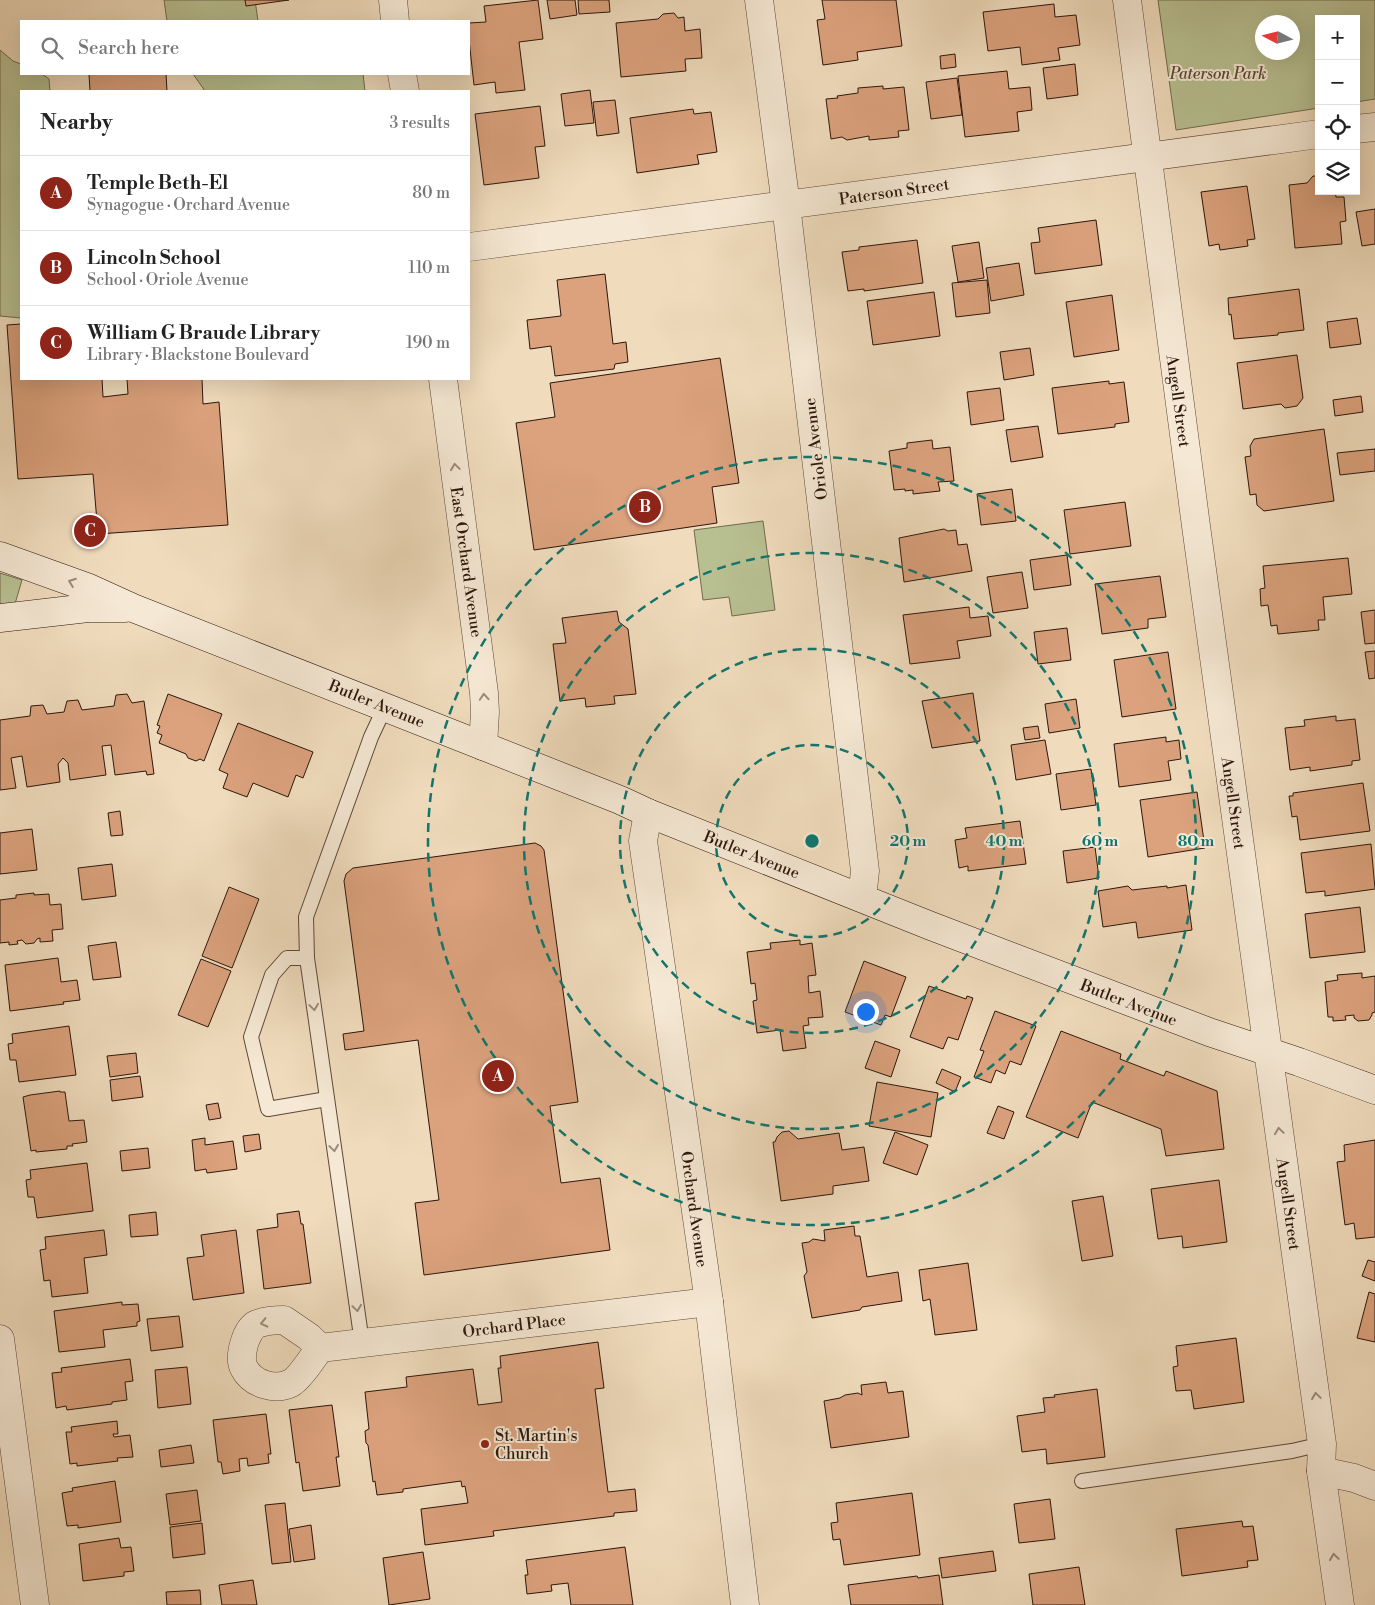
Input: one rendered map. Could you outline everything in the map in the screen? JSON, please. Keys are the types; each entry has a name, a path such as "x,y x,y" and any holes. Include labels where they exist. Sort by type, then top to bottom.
{"street":[{"path":"393,0 396,20"},
{"name":"Oriole Avenue","path":"759,0 786,205 865,870 862,898"},
{"name":"Angell Street","path":"1127,0 1269,1052 1340,1605"},
{"path":"402,75 405,90"},
{"path":"1360,129 1375,127"},
{"name":"Paterson Street","path":"470,247 1315,135"},
{"name":"East Orchard Avenue","path":"443,380 484,693 483,746"},
{"name":"Butler Avenue","path":"0,556 89,588 133,608 620,800 648,813 862,898 1209,1032 1375,1090"},
{"path":"0,618 88,608 133,608"},
{"name":"Orchard Avenue","path":"648,813 643,841 708,1302 745,1605"},
{"name":"Orchard Place","path":"320,1348 708,1302"},
{"path":"0,1339 35,1605"},
{"path":"1322,1457 1354,1478 1375,1486"}],"lane":[{"path":"362,1343 307,958 306,917 371,737 385,707"},
{"path":"307,958 287,958 272,975 251,1037 268,1108 327,1099"},
{"path":"1082,1481 1292,1451 1322,1457"}],"green space":[{"path":"164,0 255,0 258,20 167,20"},
{"name":"Paterson Park","path":"1158,0 1375,0 1375,99 1360,101 1360,15 1315,15 1315,109 1176,130"},
{"path":"0,50 13,61 20,64 20,75 43,75 49,79 50,90 20,90 20,318 0,316"},
{"path":"194,75 363,75 365,90 204,90"},
{"path":"763,521 775,610 732,616 729,597 703,600 694,530"},
{"path":"0,573 22,580 15,604 0,605"}],"building":[{"path":"245,0 289,0 246,6"},
{"path":"538,0 543,39 519,42 525,90 496,93 495,82 474,85 470,49 470,23 486,22 484,6"},
{"path":"547,0 575,0 577,15 550,19"},
{"path":"578,0 609,0 610,12 579,14"},
{"path":"822,0 896,0 902,46 857,52 858,60 823,65 817,20 825,19"},
{"path":"1054,4 1055,17 1076,15 1080,45 1058,48 1060,60 1022,65 1020,47 988,51 983,12"},
{"path":"674,13 678,18 684,17 685,31 700,29 702,58 685,59 686,71 621,77 616,23 658,19 663,14"},
{"path":"955,54 956,67 941,69 940,56"},
{"path":"1075,64 1078,95 1047,99 1043,68"},
{"path":"1007,71 1009,89 1030,87 1032,110 1017,112 1019,131 965,137 958,76"},
{"path":"89,75 166,75 167,90 90,90"},
{"path":"957,78 962,115 931,119 926,82"},
{"path":"883,86 883,89 904,87 909,130 898,131 899,137 869,140 869,136 847,140 842,137 831,139 826,99 858,93 858,88"},
{"path":"590,90 594,123 565,126 561,94"},
{"path":"615,100 619,133 597,136 593,102"},
{"path":"540,106 545,146 535,147 539,178 484,185 475,114"},
{"path":"693,109 694,114 711,112 717,152 697,155 699,164 637,173 630,118"},
{"path":"1315,176 1315,195 1344,197 1346,221 1340,222 1342,244 1295,248 1289,185 1307,183"},
{"path":"1247,186 1255,239 1247,240 1248,246 1220,250 1219,244 1209,246 1201,192"},
{"path":"1375,209 1375,244 1362,246 1356,212"},
{"path":"1096,220 1102,265 1035,274 1031,243 1040,242 1038,228"},
{"path":"917,240 923,283 864,291 864,289 848,291 842,252 859,250 859,247"},
{"path":"979,242 984,278 958,282 952,246"},
{"path":"1019,263 1024,295 991,301 986,268"},
{"path":"605,274 613,344 626,342 628,362 615,364 614,369 555,376 551,346 530,349 527,320 561,316 557,280"},
{"path":"987,280 990,313 956,317 952,283"},
{"path":"1299,289 1304,330 1278,333 1278,335 1234,339 1228,298"},
{"path":"934,292 940,336 873,345 867,301"},
{"path":"1112,295 1119,350 1074,357 1066,302"},
{"path":"1357,318 1361,344 1330,348 1327,322"},
{"path":"20,324 20,380 102,380 103,397 128,394 127,380 202,380 203,404 219,402 228,525 98,534 93,474 18,479 7,325"},
{"path":"1030,348 1034,375 1004,380 1000,352"},
{"path":"1297,355 1303,398 1297,406 1285,408 1281,404 1243,409 1237,363"},
{"path":"720,358 739,483 712,487 717,523 534,550 516,423 555,417 550,383"},
{"path":"1109,381 1109,384 1124,382 1129,422 1115,424 1115,427 1058,434 1052,388"},
{"path":"1000,388 1004,420 971,425 967,392"},
{"path":"1361,396 1363,412 1335,416 1333,400"},
{"path":"1038,426 1043,457 1011,462 1006,430"},
{"path":"1324,429 1334,501 1264,511 1257,505 1256,494 1250,495 1245,457 1251,456 1250,446 1254,439"},
{"path":"932,440 933,449 950,447 954,481 938,482 940,491 913,494 913,490 894,490 889,451 907,448 907,443"},
{"path":"1375,449 1375,471 1340,475 1337,453"},
{"path":"1012,489 1016,521 981,525 977,494"},
{"path":"1125,502 1131,546 1070,554 1064,510"},
{"path":"944,529 948,531 956,530 958,545 967,544 972,571 904,582 899,538"},
{"path":"1067,555 1071,585 1034,590 1030,560"},
{"path":"1348,558 1352,594 1323,597 1325,620 1318,620 1319,630 1278,634 1277,625 1271,626 1268,605 1261,606 1260,589 1265,588 1263,566"},
{"path":"1022,572 1028,608 993,613 987,577"},
{"path":"1160,576 1166,617 1148,619 1148,628 1102,634 1095,584"},
{"path":"969,607 970,618 988,616 991,636 957,641 960,658 910,664 903,615"},
{"path":"1375,610 1375,643 1365,644 1361,612"},
{"path":"617,611 619,622 628,629 636,694 614,696 615,704 586,707 585,698 560,701 553,644 566,643 562,618"},
{"path":"1067,628 1071,660 1038,664 1034,632"},
{"path":"1375,651 1375,678 1369,679 1365,652"},
{"path":"1168,652 1176,709 1122,717 1114,660"},
{"path":"973,693 980,741 932,748 922,701"},
{"path":"127,694 132,703 144,701 154,774 147,775 146,771 115,775 111,745 102,746 106,775 70,780 68,763 63,758 58,764 60,782 27,787 22,756 11,758 16,788 0,790 0,720 30,716 31,706 43,705 47,714 64,712 67,701 78,700 82,710 114,706 116,695"},
{"path":"168,694 222,714 204,761 188,758 186,754 159,743 162,735 157,733 160,726 157,725"},
{"path":"1076,699 1080,728 1049,733 1045,704"},
{"path":"1336,716 1336,721 1355,719 1360,760 1352,761 1352,765 1310,771 1310,767 1290,770 1285,728 1305,726 1304,720"},
{"path":"238,723 313,752 303,778 296,775 288,797 253,783 247,797 223,788 228,774 219,770"},
{"path":"1038,726 1040,738 1025,740 1023,728"},
{"path":"1166,737 1166,742 1179,740 1181,759 1168,761 1171,780 1119,787 1114,744"},
{"path":"1045,740 1051,774 1016,780 1011,745"},
{"path":"1091,769 1096,805 1061,810 1056,774"},
{"path":"1363,783 1370,831 1300,840 1297,816 1292,817 1289,796 1293,796 1293,793"},
{"path":"1197,792 1205,848 1148,857 1140,800"},
{"path":"120,811 123,835 111,836 108,813"},
{"path":"1020,821 1026,864 968,871 968,866 959,868 955,840 967,838 965,828"},
{"path":"32,829 37,870 0,874 0,833"},
{"path":"535,843 544,850 578,1102 550,1106 561,1183 600,1178 610,1250 424,1275 415,1203 439,1200 418,1040 345,1050 343,1034 364,1031 344,881 346,874 353,868"},
{"path":"1371,844 1375,889 1325,896 1325,891 1306,893 1301,853"},
{"path":"1095,847 1099,878 1067,883 1063,851"},
{"path":"112,864 116,896 82,900 78,868"},
{"path":"1186,885 1192,930 1138,938 1136,922 1103,927 1098,891 1128,886 1132,890"},
{"path":"229,887 259,899 232,968 202,956"},
{"path":"34,893 34,895 49,894 50,905 61,904 63,929 52,930 53,941 40,942 40,938 34,943 26,944 22,940 17,941 18,944 0,943 0,900 16,898 16,895"},
{"path":"1360,907 1365,952 1310,958 1305,914"},
{"path":"800,940 800,945 812,943 816,975 808,976 809,993 820,991 823,1017 808,1018 809,1025 803,1026 806,1048 783,1051 780,1030 757,1033 753,1001 757,1000 755,983 751,984 747,952 771,949 770,943"},
{"path":"116,942 121,977 93,980 88,946"},
{"path":"58,958 61,982 77,980 80,1000 10,1011 5,965"},
{"path":"201,959 231,971 208,1027 178,1015"},
{"path":"864,961 906,977 891,1017 885,1015 881,1025 845,1012"},
{"path":"1362,973 1362,978 1375,976 1375,1012 1372,1013 1369,1020 1358,1021 1354,1018 1354,1015 1345,1016 1346,1020 1333,1021 1333,1017 1328,1017 1325,982 1338,980 1337,975"},
{"path":"929,986 966,999 967,996 973,998 958,1040 948,1037 943,1049 910,1037"},
{"path":"995,1011 1036,1026 1021,1065 1010,1061 1005,1074 996,1070 991,1083 974,1077 984,1051 980,1050"},
{"path":"69,1026 76,1075 19,1082 16,1060 10,1060 8,1044 13,1043 12,1034"},
{"path":"1061,1031 1121,1054 1120,1059 1164,1076 1166,1071 1217,1091 1224,1149 1166,1156 1161,1129 1092,1102 1078,1138 1026,1117"},
{"path":"875,1041 900,1050 891,1077 865,1068"},
{"path":"136,1053 138,1073 110,1077 107,1056"},
{"path":"942,1069 961,1077 955,1092 936,1083"},
{"path":"140,1076 143,1097 112,1101 110,1080"},
{"path":"877,1082 938,1093 931,1137 869,1126"},
{"path":"60,1091 65,1092 69,1121 84,1120 87,1142 72,1144 73,1146 67,1146 67,1149 31,1151 23,1097"},
{"path":"218,1103 221,1118 209,1120 206,1105"},
{"path":"998,1106 1014,1112 1004,1139 987,1133"},
{"path":"789,1131 798,1139 839,1133 842,1150 864,1147 869,1181 833,1186 833,1194 781,1201 773,1142 782,1132"},
{"path":"895,1132 928,1145 917,1175 883,1163"},
{"path":"259,1134 261,1149 245,1152 243,1136"},
{"path":"205,1138 205,1145 233,1141 237,1169 207,1173 206,1169 195,1171 192,1140"},
{"path":"1375,1140 1375,1237 1356,1239 1354,1223 1345,1225 1337,1162 1345,1161 1344,1145"},
{"path":"148,1148 150,1168 122,1171 120,1151"},
{"path":"87,1163 93,1211 37,1218 34,1197 28,1197 26,1180 31,1179 30,1170"},
{"path":"1219,1180 1227,1242 1183,1248 1182,1236 1158,1239 1151,1189"},
{"path":"1103,1196 1113,1256 1082,1261 1072,1201"},
{"path":"299,1211 301,1224 303,1224 311,1283 264,1289 257,1230 278,1227 277,1214"},
{"path":"156,1212 158,1235 131,1237 129,1215"},
{"path":"854,1226 855,1236 860,1236 867,1277 898,1272 902,1301 862,1307 860,1310 812,1318 804,1276 807,1272 802,1243 813,1239 825,1241 824,1230"},
{"path":"104,1230 107,1255 84,1258 88,1293 52,1297 50,1280 44,1281 40,1250 46,1249 45,1237"},
{"path":"236,1230 244,1293 193,1300 187,1258 204,1256 201,1235"},
{"path":"1368,1260 1375,1262 1375,1281 1362,1276"},
{"path":"968,1263 977,1330 935,1335 930,1299 923,1301 919,1270"},
{"path":"1369,1292 1375,1294 1375,1342 1357,1338"},
{"path":"122,1302 122,1305 138,1304 140,1321 137,1322 137,1326 103,1330 105,1347 59,1352 54,1311"},
{"path":"179,1316 183,1347 151,1351 147,1319"},
{"path":"1236,1338 1244,1402 1194,1409 1191,1390 1176,1391 1173,1367 1178,1366 1176,1346"},
{"name":"St. Martin's Church","path":"598,1342 604,1388 595,1389 608,1492 635,1489 637,1511 614,1513 614,1516 493,1531 494,1536 425,1545 421,1509 468,1503 465,1486 462,1487 461,1481 403,1489 403,1492 377,1495 375,1481 373,1482 368,1445 366,1443 365,1431 369,1429 365,1392 407,1387 406,1377 473,1369 478,1405 502,1402 498,1368 501,1368 500,1356"},
{"path":"130,1359 133,1381 125,1382 127,1400 67,1410 66,1406 56,1408 52,1373 62,1372 61,1368"},
{"path":"187,1367 191,1404 158,1408 155,1370"},
{"path":"886,1382 888,1393 903,1391 909,1437 831,1448 824,1401 840,1398 845,1395 858,1393 862,1395 861,1385"},
{"path":"1097,1389 1105,1457 1047,1464 1046,1449 1022,1452 1017,1416 1045,1412 1043,1398"},
{"path":"332,1405 339,1457 336,1457 340,1486 303,1491 299,1462 296,1463 289,1410"},
{"path":"266,1414 271,1454 268,1454 269,1463 248,1466 247,1458 239,1459 240,1471 223,1474 221,1462 218,1462 213,1420"},
{"path":"117,1421 118,1434 113,1434 114,1437 130,1435 133,1457 117,1458 118,1461 77,1466 77,1463 70,1464 66,1432 72,1432 71,1427"},
{"path":"191,1445 194,1463 161,1467 159,1450"},
{"path":"115,1481 121,1522 78,1528 78,1525 67,1526 62,1493 73,1491 72,1488"},
{"path":"197,1490 201,1521 170,1525 166,1494"},
{"path":"912,1493 920,1555 844,1565 840,1539 833,1540 831,1523 838,1522 836,1503"},
{"path":"1050,1499 1055,1539 1019,1543 1014,1504"},
{"path":"285,1503 291,1562 272,1564 265,1505"},
{"path":"1242,1521 1243,1527 1253,1526 1258,1560 1247,1561 1248,1567 1182,1576 1176,1529"},
{"path":"202,1523 205,1554 173,1558 170,1527"},
{"path":"311,1525 315,1559 294,1562 289,1529"},
{"path":"119,1538 121,1548 131,1547 134,1571 124,1572 124,1576 83,1581 79,1544"},
{"path":"625,1547 633,1605 571,1605 568,1583 551,1585 552,1591 527,1594 525,1575 528,1575 526,1560"},
{"path":"993,1551 996,1571 942,1578 939,1558"},
{"path":"423,1552 430,1599 389,1605 383,1558"},
{"path":"1079,1567 1085,1605 1033,1605 1029,1574"},
{"path":"939,1575 943,1605 851,1605 848,1585"},
{"path":"253,1580 257,1605 222,1605 219,1585"},
{"path":"200,1590 201,1605 167,1605 166,1592"}],"place":[{"name":"Lincoln School","path":"645,507"},
{"name":"William G Braude Library","path":"90,531"},
{"name":"Temple Beth-El","path":"498,1076"},
{"name":"St. Martin's Church","path":"485,1444"}]}
